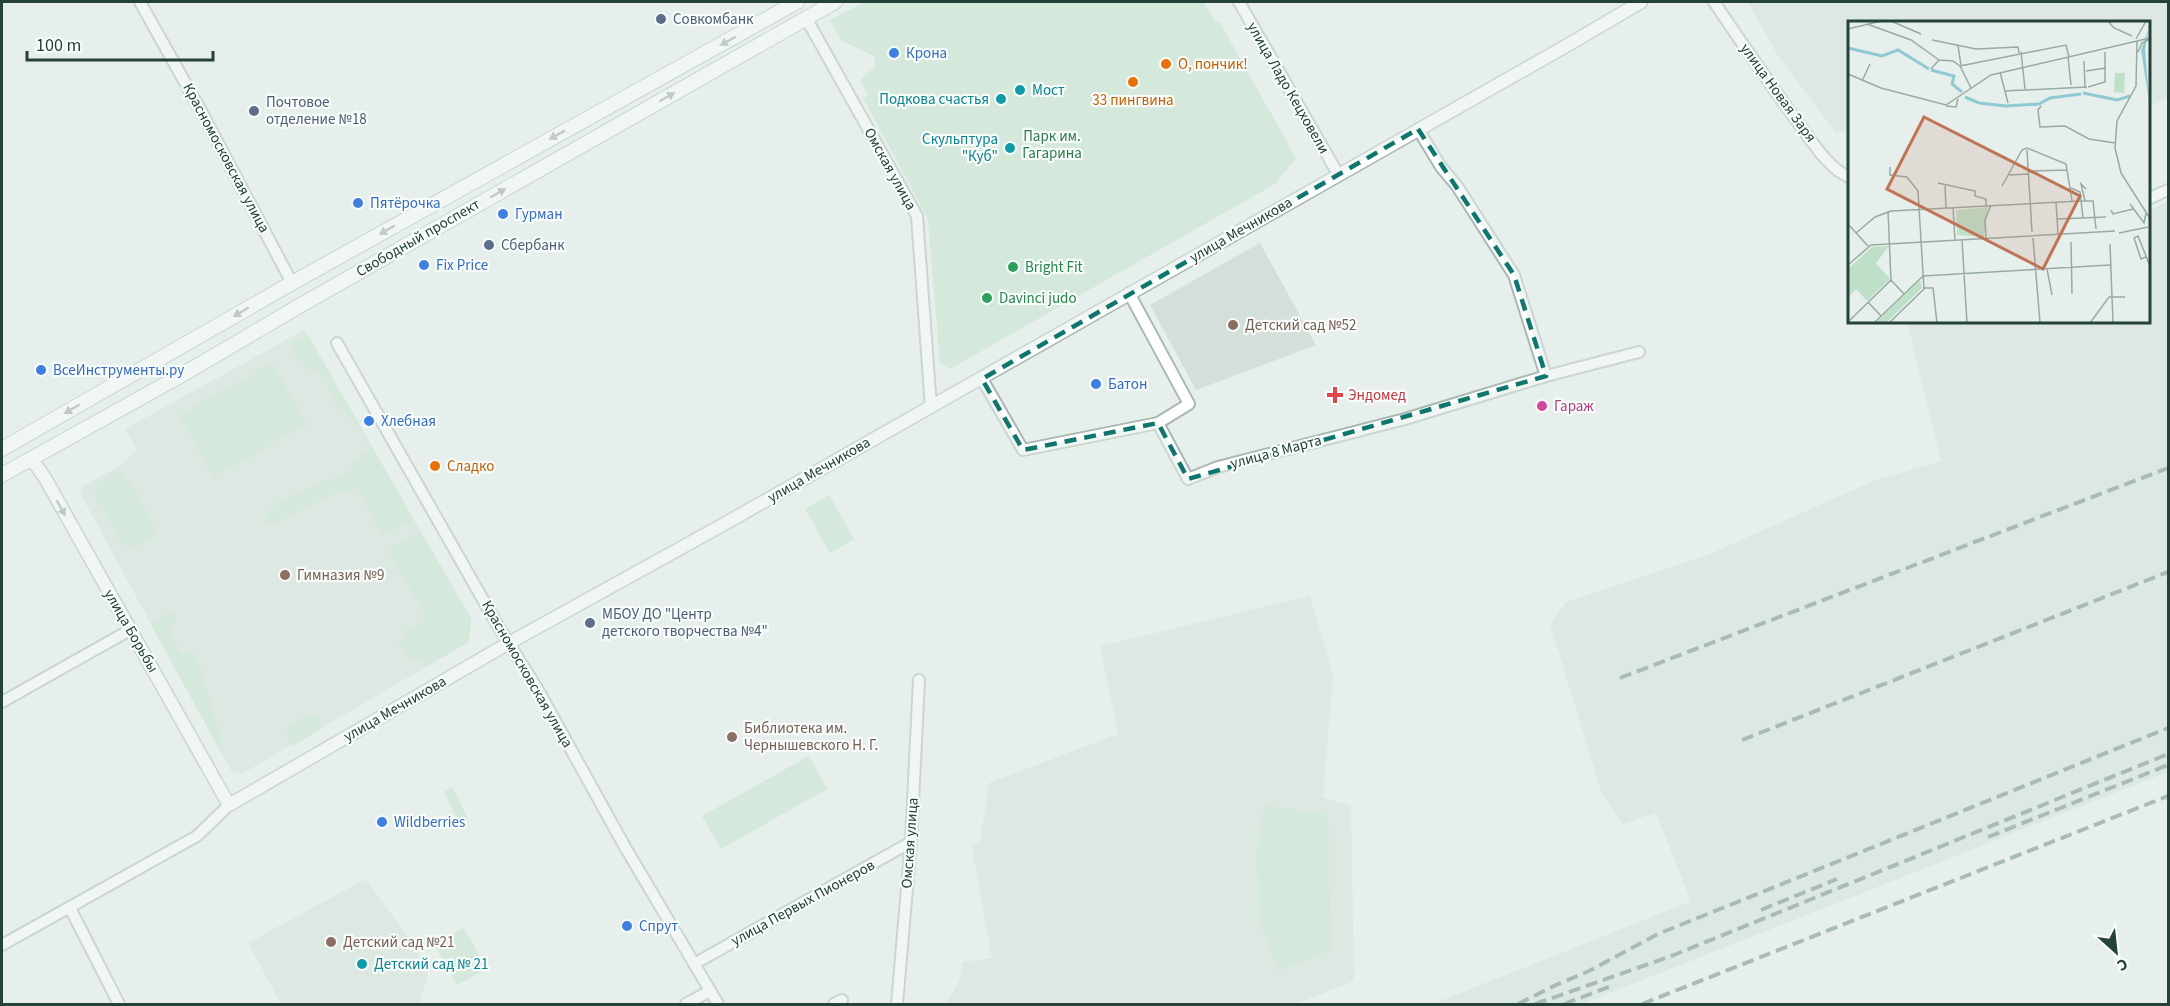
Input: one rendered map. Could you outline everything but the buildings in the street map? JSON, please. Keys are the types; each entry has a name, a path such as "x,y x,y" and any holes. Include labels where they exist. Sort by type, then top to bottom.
{"main road":[{"name":"Свободный проспект","path":"2,449 292,283 797,2"},
{"path":"797,2 806,18"},
{"name":"Свободный проспект","path":"2,475 180,376 835,2"},
{"path":"292,283 301,305"}],"street":[{"name":"Красномосковская улица","path":"140,2 292,283"},
{"name":"улица Ладо Кецховели","path":"1239,2 1338,174"},
{"name":"улица Мечникова","path":"2,945 197,836 229,805 509,642 726,524 1641,2"},
{"name":"улица Новая Заря","path":"1714,2 1762,74 1824,158 1848,177"},
{"name":"Омская улица","path":"806,18 916,216 931,407"},
{"path":"1418,129 1514,275 1546,376"},
{"path":"2149,199 2169,190"},
{"path":"982,378 1023,450 1158,423 1189,404 1129,293"},
{"name":"Красномосковская улица","path":"337,343 718,1005"},
{"name":"улица 8 Марта","path":"1158,423 1188,479 1227,465 1639,352"},
{"name":"улица Борьбы","path":"31,458 45,478 229,805"},
{"path":"2,702 130,630"},
{"name":"Омская улица","path":"897,1005 911,842 919,680"},
{"name":"улица Первых Пионеров","path":"694,964 911,842"},
{"path":"70,908 119,1005"},
{"path":"686,1005 710,991"}],"highlighted area":[{"path":"1418,129 1514,275 1546,376 1188,479 1158,423 1023,450 982,379"}],"shaded area":[{"path":"1748,2 2168,2 2168,98 2149,107 2149,21 1848,21 1848,131 1836,133 1778,56"},
{"path":"2168,201 2168,772 1582,1004 1433,1004 1691,901 1656,813 1622,824 1602,794 1550,624 1566,602 1710,554 1873,481 1941,461 1907,322 2149,322 2149,210"},
{"name":"Детский сад №52","path":"1260,243 1316,345 1196,390 1150,305"},
{"name":"Гимназия №9","path":"304,330 471,618 469,642 242,774 231,771 82,497 81,487 122,465 137,449 125,429"},
{"path":"1310,596 1333,675 1323,798 1351,805 1354,981 1296,1004 946,1004 959,981 963,962 992,958 971,843 980,843 989,783 1118,734 1100,646"},
{"name":"Детский сад №21","path":"366,879 410,940 428,973 419,1004 281,1004 248,943"}],"green space":[{"name":"Парк им. Гагарина","path":"865,2 1204,2 1214,21 1219,21 1296,158 1275,184 950,369 940,363 928,219 863,98 868,95 860,80 875,67 874,56 841,40 830,20"},
{"path":"308,335 414,520 389,533 382,534 358,489 336,492 269,526 264,517 284,499 310,489 321,481 343,476 350,471 353,460 371,450 353,418 345,414 334,402 326,377 304,364 295,355 290,343"},
{"path":"272,363 307,424 214,477 179,415"},
{"path":"117,472 123,472 127,477 155,527 147,540 137,545 122,544 94,493 96,484"},
{"path":"829,495 854,539 830,553 805,509"},
{"path":"421,532 471,618 469,642 425,667 422,662 407,656 399,642 409,629 427,618 391,556 391,548"},
{"path":"173,612 176,621 168,628 180,653 192,653 198,662 224,748 220,750 151,625"},
{"path":"316,716 323,728 292,746 287,733 290,726 308,717"},
{"path":"809,756 827,789 721,849 702,816"},
{"path":"453,787 468,819 459,823 444,792"},
{"path":"1265,805 1328,815 1331,950 1278,971 1259,917 1257,851"},
{"path":"464,928 487,969 457,985 434,944"}],"railway":[{"path":"1620,678 2168,468"},
{"path":"1742,740 2168,572"},
{"path":"1518,1004 1589,971 1658,934 2168,728"},
{"path":"1535,1004 1674,955 2168,754"},
{"path":"1988,837 2168,765"},
{"path":"1642,1004 2168,796"},
{"path":"1761,910 1837,879"},
{"path":"1564,1004 1614,985"}],"place":[{"name":"Совкомбанк","path":"661,19"},
{"name":"Крона","path":"894,53"},
{"name":"О, пончик!","path":"1166,64"},
{"name":"33 пингвина","path":"1133,82"},
{"name":"Мост","path":"1020,90"},
{"name":"Подкова счастья","path":"1001,99"},
{"name":"Почтовое отделение №18","path":"254,111"},
{"name":"Скульптура \"Куб\"","path":"1010,148"},
{"name":"Пятёрочка","path":"358,203"},
{"name":"Гурман","path":"503,214"},
{"name":"Сбербанк","path":"489,245"},
{"name":"Fix Price","path":"424,265"},
{"name":"Bright Fit","path":"1013,267"},
{"name":"Davinci judo","path":"987,298"},
{"name":"Детский сад №52","path":"1233,325"},
{"name":"ВсеИнструменты.ру","path":"41,370"},
{"name":"Батон","path":"1096,384"},
{"name":"Эндомед","path":"1335,395"},
{"name":"Гараж","path":"1542,406"},
{"name":"Хлебная","path":"369,421"},
{"name":"Сладко","path":"435,466"},
{"name":"Гимназия №9","path":"285,575"},
{"name":"МБОУ ДО \"Центр детского творчества №4\"","path":"590,623"},
{"name":"Библиотека им. Чернышевского Н. Г.","path":"732,737"},
{"name":"Wildberries","path":"382,822"},
{"name":"Спрут","path":"627,926"},
{"name":"Детский сад №21","path":"331,942"},
{"name":"Детский сад № 21","path":"362,964"}]}
